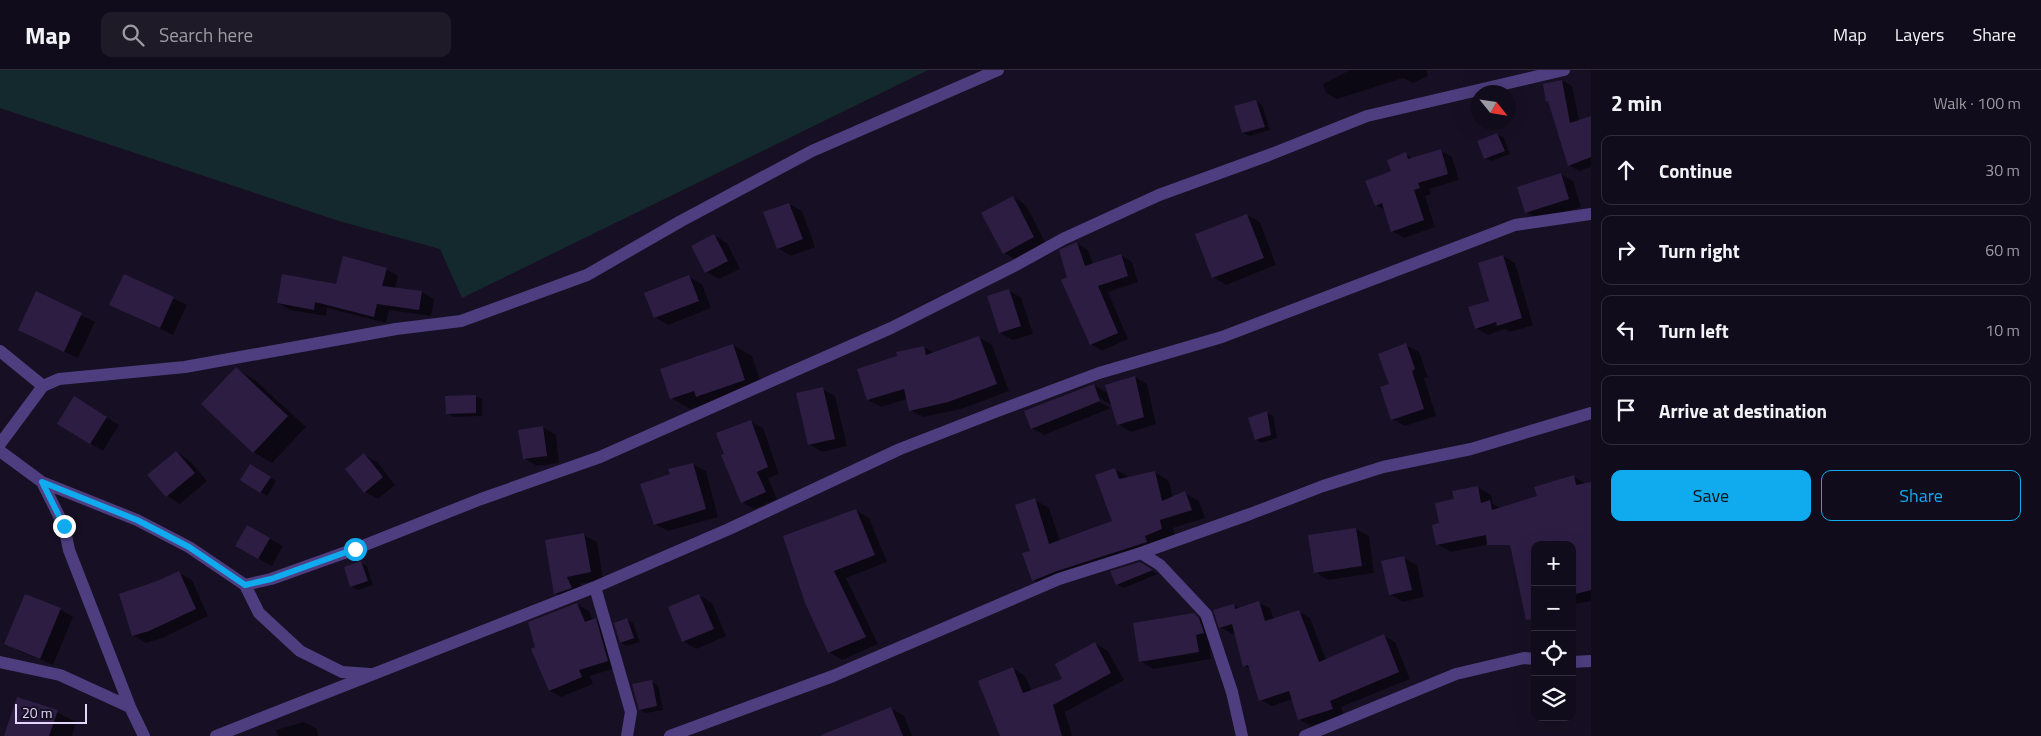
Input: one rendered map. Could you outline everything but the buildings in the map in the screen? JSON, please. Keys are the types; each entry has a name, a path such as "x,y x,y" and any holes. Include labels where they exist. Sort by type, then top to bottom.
{"street":[{"path":"0,444 42,386 59,379 185,367 396,329 461,321 587,275 681,221 812,151 998,70"},
{"path":"245,585 271,579 355,549 481,499 600,457 891,328 1063,239 1159,195 1269,155 1367,116 1564,70"},
{"path":"216,736 595,587 729,529 900,449 1012,405 1099,373 1222,337 1515,226 1591,214"},
{"path":"0,351 42,386"},
{"path":"670,736 833,676 1059,579 1142,553 1322,486 1374,470 1471,449 1591,413"},
{"path":"0,452 42,482 137,520 189,547 245,585 259,612 300,651 342,672 374,674"},
{"path":"42,482 64,526 69,550 130,707 144,736"},
{"path":"1142,553 1164,569 1206,614 1232,692 1242,736"},
{"path":"595,587 631,712 627,736"},
{"path":"1304,736 1456,674 1524,658 1531,659"},
{"path":"1576,662 1591,660"},
{"path":"0,662 60,675 130,707"}],"green space":[{"path":"0,70 928,70 462,298 440,249 339,221 0,108"}],"route":[{"path":"64,526 42,482 137,520 189,547 245,585 271,579 355,549"}]}
